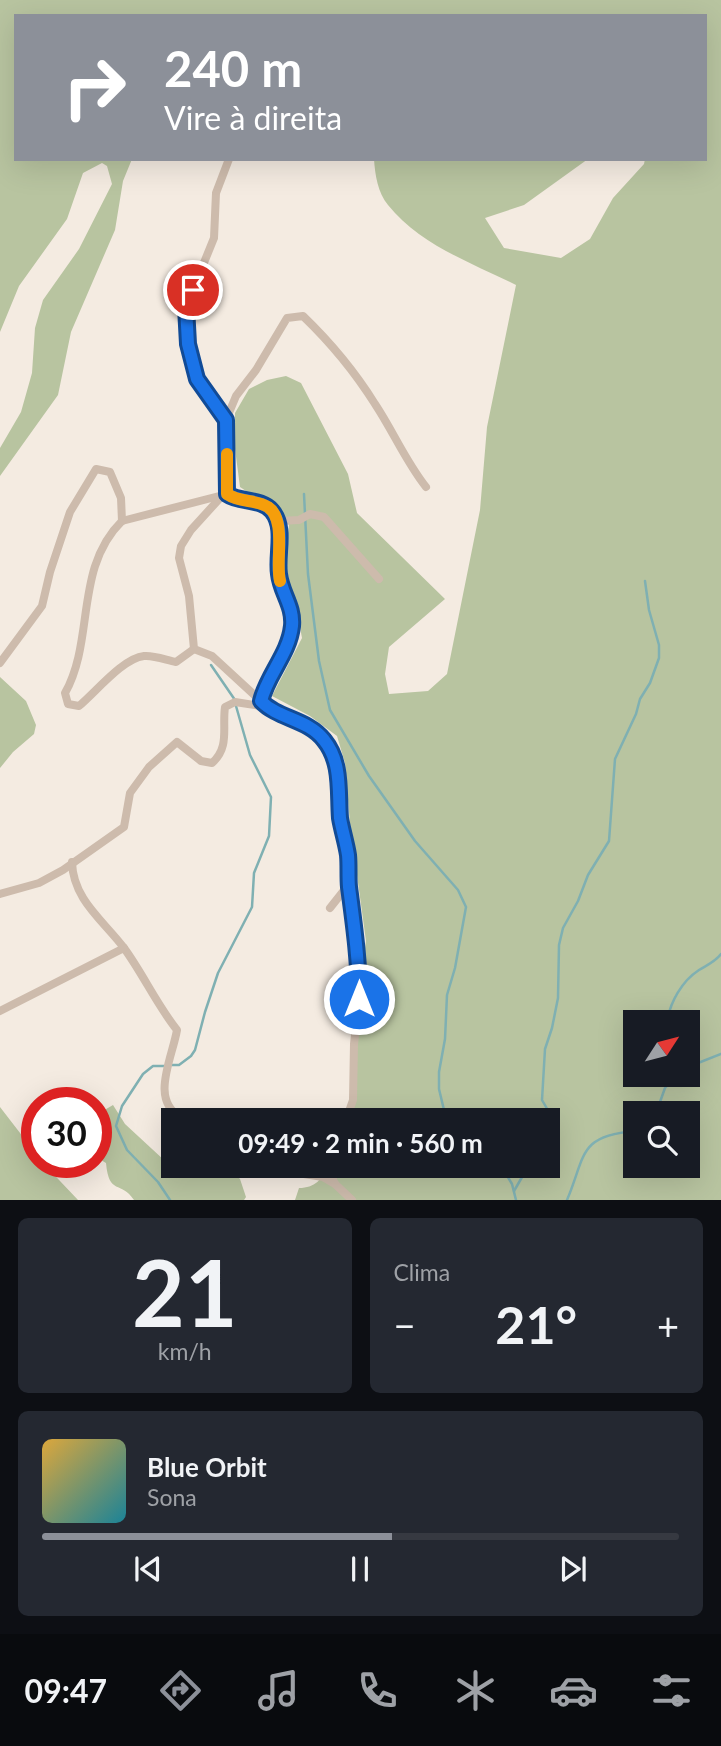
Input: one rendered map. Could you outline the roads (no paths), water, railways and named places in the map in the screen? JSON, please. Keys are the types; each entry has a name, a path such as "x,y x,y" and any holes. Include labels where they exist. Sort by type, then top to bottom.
{"street":[{"path":"226,420 197,379 188,344 186,307 214,238 216,193 228,161"},
{"path":"227,494 226,420 236,396 256,370 288,318 303,316 329,342 375,404 426,487"},
{"path":"0,663 42,607 50,572 70,512 96,468 110,472 121,498 122,521"},
{"path":"194,649 189,596 179,558 181,546 218,498 227,494"},
{"path":"194,649 176,662 145,656 135,659 109,678 79,706 68,704 65,693 74,677 89,587 111,531 122,521 227,494 236,500 253,501 270,508 278,521 279,574 291,606 292,627 284,653 262,694 264,705"},
{"path":"278,521 299,520 310,514 324,517 379,579"},
{"path":"194,649 212,656 264,705 312,729 324,739 332,753 337,769 340,817 348,857 357,938 359,999 354,1044 353,1100 350,1108"},
{"path":"0,894 39,883 104,843 124,827 130,793 149,768 177,742 201,761 212,763 220,755 223,746 225,707 235,702 264,705"},
{"path":"72,862 72,876 79,893 99,921 124,948 177,1030 165,1079 164,1097 170,1108"},
{"path":"330,908 349,884"},
{"path":"0,1011 124,948"},
{"path":"325,1178 352,1200"},
{"path":"332,1178 335,1184"}],"waterway":[{"path":"304,494 308,574 319,661 330,710 369,776 415,841 458,890 466,907 455,968 447,995 445,1039 439,1072 439,1089 444,1108"},
{"path":"547,1108 542,1100 545,1049 558,998 559,945 563,928 588,875 609,841 615,759 659,658 659,645 649,610 645,581"},
{"path":"211,665 235,700"},
{"path":"172,1065 179,1065 195,1050 218,973 252,907 254,873 269,836 271,797 250,755 236,706"},
{"path":"670,1010 682,986 721,954"},
{"path":"700,1062 721,1054"},
{"path":"165,1066 153,1066 143,1074 122,1106 116,1126 127,1150 158,1182 170,1200"},
{"path":"660,1101 666,1087"},
{"path":"567,1200 587,1150 603,1138 623,1133"},
{"path":"508,1178 516,1200"},
{"path":"514,1191 522,1178"}]}
